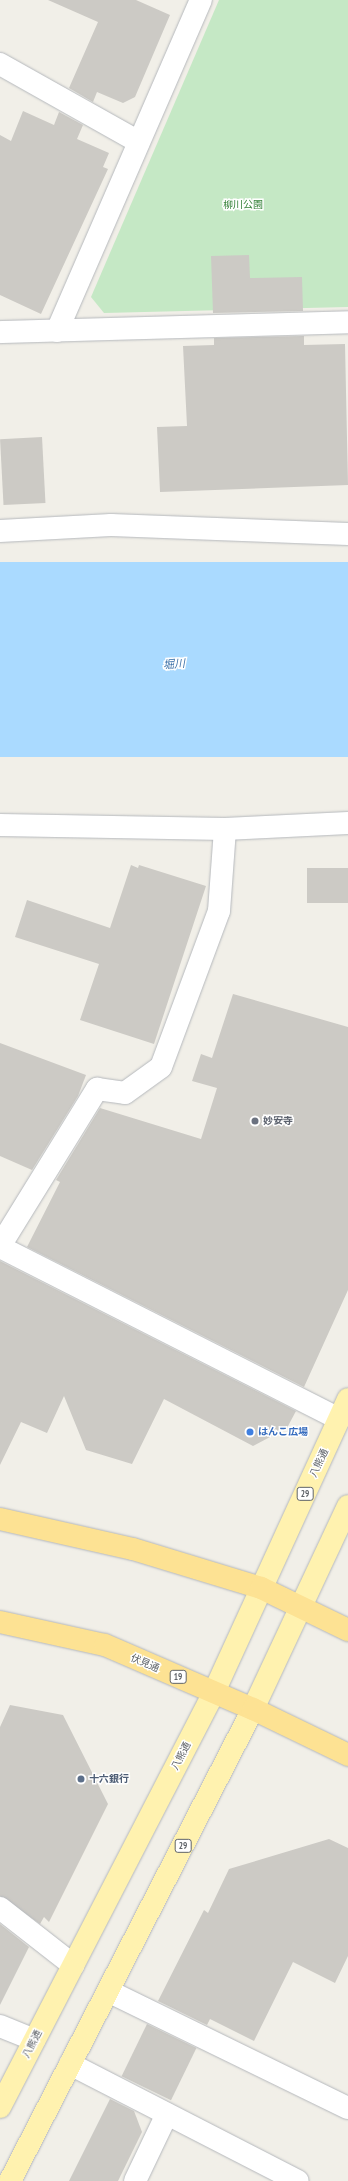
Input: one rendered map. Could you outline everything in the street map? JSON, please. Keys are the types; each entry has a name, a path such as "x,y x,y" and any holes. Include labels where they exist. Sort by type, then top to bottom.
{"highway":[{"path":"0,1519 133,1549 261,1588 348,1630"},
{"name":"伏見通","path":"0,1622 105,1646 253,1709 348,1755"}],"main road":[{"name":"八熊通","path":"0,2107 214,1692 348,1399"},
{"name":"29","path":"10,2181 253,1709 348,1506"}],"street":[{"path":"58,331 201,0"},
{"path":"0,64 139,142"},
{"path":"0,332 348,322"},
{"path":"0,531 112,525 348,534"},
{"path":"0,825 224,829 348,823"},
{"path":"224,829 219,911 161,1067 125,1092 97,1089 0,1246 339,1419"},
{"path":"0,1908 73,1965"},
{"path":"108,1991 348,2108"},
{"path":"0,2026 34,2040"},
{"path":"70,2064 298,2181"},
{"path":"134,2181 167,2114"}],"green space":[{"name":"柳川公園","path":"219,0 348,0 348,307 104,313 91,297"}],"water":[{"name":"堀川","path":"0,562 348,562 348,757 0,757"}],"building":[{"path":"48,0 136,0 170,15 135,97 123,103 97,92 93,102 69,88 98,22"},
{"path":"23,111 54,125 59,112 83,125 77,139 109,153 103,167 108,169 41,314 0,295 0,135 11,141"},
{"path":"249,255 250,278 302,277 303,311 213,313 211,256"},
{"path":"304,336 304,345 345,344 348,485 160,492 157,427 187,426 183,346 214,345 214,338"},
{"path":"42,437 45,503 4,505 0,439"},
{"path":"131,865 138,868 139,865 206,886 154,1044 80,1020 99,964 15,937 27,900 110,928"},
{"path":"307,868 348,868 348,903 307,903"},
{"path":"233,994 348,1027 348,1290 304,1387 27,1247 60,1182 56,1180 100,1108 201,1139 217,1088 192,1081 201,1054 212,1058"},
{"path":"0,1043 86,1075 78,1096 32,1170 0,1156"},
{"path":"0,1261 296,1411 287,1428 253,1446 164,1399 132,1464 86,1450 64,1396 47,1433 21,1422 0,1465"},
{"path":"10,1705 63,1715 108,1804 49,1922 44,1917 40,1924 0,1896 0,1727"},
{"path":"329,1839 348,1848 348,1956 335,1983 293,1962 254,2041 210,2019 207,2025 158,2001 204,1910 208,1913 229,1869"},
{"path":"0,1924 29,1947 0,2005"},
{"path":"147,2024 196,2048 171,2100 122,2076"},
{"path":"110,2099 134,2111 142,2132 118,2181 69,2181"}],"place":[{"name":"妙安寺","path":"255,1121"},
{"name":"はんこ広場","path":"250,1432"},
{"name":"十六銀行","path":"81,1779"}]}
